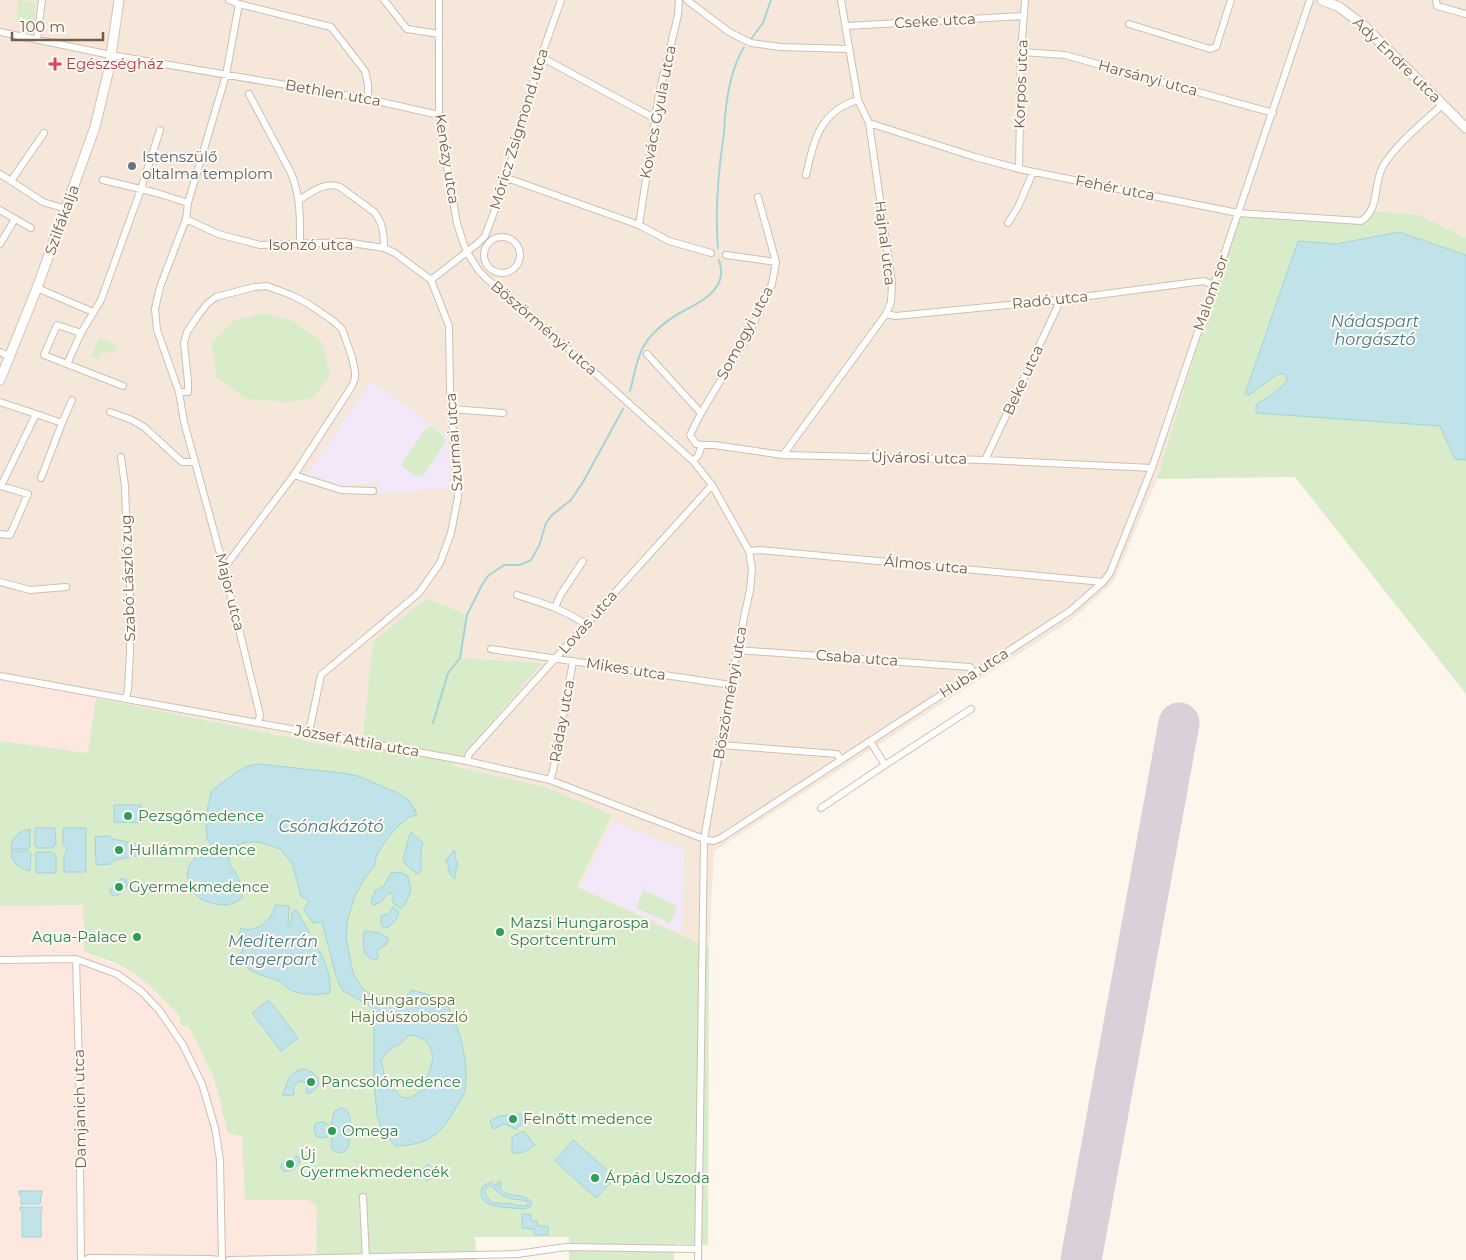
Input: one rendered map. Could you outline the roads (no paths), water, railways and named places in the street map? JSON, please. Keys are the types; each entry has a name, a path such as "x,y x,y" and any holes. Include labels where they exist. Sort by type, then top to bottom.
{"street":[{"path":"37,40 42,0"},
{"name":"Szilfákalja","path":"0,380 37,288 100,112 119,0"},
{"path":"229,0 331,27 366,71 368,99"},
{"path":"384,0 407,30 439,34"},
{"name":"Kenézy utca","path":"439,0 439,115 441,134 458,223 468,252"},
{"name":"Móricz Zsigmond utca","path":"431,280 468,252 485,236 507,178 518,132 561,0"},
{"name":"Kovács Gyula utca","path":"639,225 654,118 680,0"},
{"path":"687,0 729,32 751,43 780,47 849,48"},
{"name":"Hajnal utca","path":"783,455 886,314 891,302 892,283 868,123 858,100 841,0"},
{"name":"Korpos utca","path":"1019,169 1021,52 1025,0"},
{"path":"1128,24 1210,49 1216,47 1231,0"},
{"name":"Malom sor","path":"1103,582 1110,573 1152,468 1310,0"},
{"name":"Ady Endre utca","path":"1322,0 1339,7 1363,25 1466,128"},
{"path":"1436,0 1437,6 1466,14"},
{"path":"226,75 239,4"},
{"name":"Cseke utca","path":"846,26 1024,16"},
{"name":"Bethlen utca","path":"0,32 111,55 368,99 439,115"},
{"name":"Harsányi utca","path":"1021,52 1065,55 1273,113"},
{"path":"541,57 654,118"},
{"name":"Major utca","path":"226,75 188,203 186,219 160,287 155,309 157,330 179,392 184,422 224,568 260,715 258,723"},
{"path":"249,94 291,173 299,200 300,245"},
{"path":"806,175 812,149 821,127 831,114 841,107 858,100"},
{"name":"Fehér utca","path":"868,123 1019,169 1238,213 1361,221 1367,218 1372,209 1383,166 1397,148 1442,105"},
{"path":"67,364 81,333 101,300 160,130"},
{"path":"10,181 44,134"},
{"path":"1008,223 1018,207 1033,172"},
{"path":"0,174 43,202 66,209"},
{"path":"507,178 639,225 669,241 711,253"},
{"path":"103,180 188,203"},
{"path":"299,200 324,186 335,185 340,187 378,217 383,227 384,248"},
{"name":"Somogyi utca","path":"702,445 696,444 690,436 748,333 772,284 776,262 758,197"},
{"path":"0,210 32,228"},
{"path":"0,244 15,219"},
{"name":"Isonzó utca","path":"186,219 218,234 251,244 270,246 345,242 384,248 395,253 431,280"},
{"path":"485,236 490,241"},
{"path":"499,237 506,237 516,243 520,249 520,258 514,269 500,274 488,267 484,254 485,248 490,241 499,237"},
{"name":"Böszörményi utca","path":"468,252 488,280 545,328 693,462 712,485 748,551 752,569 750,590 737,650 704,839 698,1260"},
{"path":"726,255 776,262"},
{"name":"Szurmai utca","path":"309,732 321,675 419,593 440,563 451,533 458,496 451,409 449,326 431,280"},
{"name":"Radó utca","path":"886,314 896,316 1059,300 1204,281 1214,285"},
{"path":"179,392 188,392 184,343 187,332 197,317 207,304 216,297 254,286 266,286 291,295 307,302 332,320 342,329 352,357 355,378 352,386 294,475 224,568"},
{"path":"37,288 93,312"},
{"name":"Beke utca","path":"985,460 1057,308 1059,300"},
{"path":"81,333 57,325 44,355 123,386"},
{"path":"0,352 10,357"},
{"path":"647,354 702,413"},
{"path":"41,478 72,400"},
{"path":"0,402 62,423"},
{"path":"451,409 504,413"},
{"path":"110,412 132,420 144,427 182,462 195,462"},
{"path":"0,534 10,535 28,494 1,488 36,414"},
{"path":"693,462 698,456 702,445"},
{"name":"Újvárosi utca","path":"702,445 783,455 985,460 1152,468"},
{"name":"Szabó László zug","path":"122,457 125,486 126,544 130,579 130,652 126,698"},
{"path":"294,475 341,490 373,491"},
{"name":"Lovas utca","path":"467,761 469,754 554,658 712,485"},
{"name":"Álmos utca","path":"748,551 760,550 1103,582"},
{"path":"555,607 561,594 583,561"},
{"path":"0,582 30,590 66,587"},
{"name":"Huba utca","path":"704,839 713,841 721,838 1070,610 1103,582"},
{"path":"517,595 555,607 585,624"},
{"name":"Mikes utca","path":"491,649 731,685"},
{"name":"Csaba utca","path":"737,650 970,667 974,673"},
{"name":"Ráday utca","path":"550,780 573,661"},
{"name":"József Attila utca","path":"0,676 467,761 550,780 704,839"},
{"path":"821,808 971,709"},
{"path":"870,741 885,765"},
{"path":"721,745 837,754 841,760"},
{"path":"0,960 76,959 117,974 142,992 159,1010 183,1045 202,1084 216,1136 220,1160 221,1260 90,1258 85,1260"},
{"name":"Damjanich utca","path":"76,959 81,1260"},
{"path":"363,1197 366,1259"},
{"path":"229,1260 366,1259 517,1254 566,1247 698,1249"}],"water":[{"name":"Nádaspart horgásztó","path":"1399,232 1466,255 1466,460 1455,459 1440,426 1256,413 1256,405 1283,385 1287,378 1284,374 1278,374 1249,395 1245,394 1298,241 1336,244"},
{"name":"Csónakázótó","path":"258,764 358,776 398,793 413,806 417,815 409,817 397,827 384,843 376,857 375,865 355,896 348,918 346,938 353,973 363,989 385,1004 402,1001 412,990 431,995 444,1002 453,1017 464,1053 466,1079 464,1094 445,1125 425,1141 396,1146 382,1132 377,1115 374,1080 375,1017 371,1007 342,990 336,976 322,922 313,923 304,910 309,901 301,896 292,863 280,849 259,842 249,842 235,847 229,859 242,888 242,899 231,904 210,903 196,895 189,884 188,871 190,865 200,854 211,850 211,844 207,839 206,823 211,793 238,771","holes":["413,1035 424,1039 430,1046 433,1058 429,1072 421,1091 410,1098 401,1097 383,1077 384,1072 381,1060 392,1047 397,1046 408,1036"]},
{"name":"Pezsgőmedence","path":"114,805 141,805 141,823 114,822"},
{"path":"35,828 55,828 56,844 53,848 38,848 35,846"},
{"path":"63,828 86,828 86,872 64,872 64,856 67,850 63,844"},
{"path":"30,829 30,845 28,849 11,849 12,841 16,835"},
{"path":"411,832 423,843 421,871 417,874 406,865 403,859"},
{"name":"Hullámmedence","path":"109,836 113,839 142,845 142,855 114,860 111,864 96,865 95,837"},
{"path":"454,850 458,865 455,879 449,872 448,863 445,862"},
{"path":"11,851 28,851 31,854 30,871 22,869 16,864 12,858"},
{"path":"37,852 53,852 56,855 56,873 36,873"},
{"path":"399,872 408,876 411,891 401,909 393,903 393,896 390,893 382,901 375,905 372,904 371,901 376,890 384,886 391,873"},
{"name":"Gyermekmedence","path":"121,878 126,880 128,885 117,896 112,895 110,889"},
{"name":"Mediterrán tengerpart","path":"275,905 289,906 288,926 290,927 291,916 294,910 297,911 309,932 306,934 307,940 311,943 314,942 327,966 330,993 308,994 292,991 279,981 246,967 238,958 238,954 241,954 247,937 239,934 241,928 253,929 263,924 271,916"},
{"path":"393,907 399,912 397,917 388,928 384,927 381,925 381,916 388,914"},
{"path":"364,932 379,933 388,938 387,944 379,949 376,954 379,956 376,960 371,959 365,954 363,942"},
{"path":"269,1000 298,1038 281,1051 252,1013"},
{"name":"Pancsolómedence","path":"302,1069 308,1070 316,1076 318,1079 317,1087 308,1094 306,1092 306,1083 301,1081 295,1085 294,1095 283,1096 291,1076"},
{"name":"Omega","path":"340,1108 345,1109 350,1117 349,1146 341,1153 331,1148 332,1133 330,1132 327,1137 321,1138 316,1136 314,1130 315,1124 320,1122 324,1122 331,1127 334,1112"},
{"name":"Felnőtt medence","path":"522,1114 523,1123 516,1129 504,1124 493,1129 490,1121 501,1116"},
{"path":"524,1131 535,1145 524,1152 512,1153 512,1137"},
{"path":"573,1140 615,1177 596,1198 555,1161"},
{"name":"Új Gyermekmedencék","path":"298,1156 300,1162 295,1168 283,1171 280,1166 281,1164 293,1160"},
{"path":"428,1164 436,1174 427,1181 419,1172"},
{"path":"498,1181 501,1182 500,1189 508,1194 528,1199 532,1202 531,1206 524,1209 490,1205 482,1199 482,1187 490,1182 497,1186","holes":["488,1186 491,1186 506,1197 526,1201 528,1205 522,1206 491,1201 486,1195 485,1190"]},
{"path":"19,1191 42,1191 40,1204 21,1204"},
{"path":"20,1207 42,1207 41,1237 22,1237 22,1211"},
{"path":"522,1214 531,1214 531,1221 537,1221 537,1226 548,1226 548,1235 534,1235 534,1229 522,1228"}],"waterway":[{"path":"751,39 763,23 771,0"},
{"path":"718,248 718,194 726,108 733,72 744,47"},
{"path":"630,391 637,363 646,343 664,324 711,294 719,282 721,273 719,260"},
{"path":"433,723 448,673 460,658 467,615 482,585 488,576 504,565 520,565 531,560 539,546 546,523 552,515 571,500 623,409"}],"place":[{"name":"Egészségház","path":"55,64"},
{"name":"Istenszülő oltalma templom","path":"132,166"},
{"name":"Pezsgőmedence","path":"128,816"},
{"name":"Hullámmedence","path":"119,850"},
{"name":"Gyermekmedence","path":"119,887"},
{"name":"Mazsi Hungarospa Sportcentrum","path":"500,932"},
{"name":"Aqua-Palace","path":"137,937"},
{"name":"Pancsolómedence","path":"311,1082"},
{"name":"Felnőtt medence","path":"513,1119"},
{"name":"Omega","path":"332,1131"},
{"name":"Új Gyermekmedencék","path":"290,1164"},
{"name":"Árpád Uszoda","path":"595,1178"}],"park label":[{"name":"Hungarospa Hajdúszoboszló","path":"409,1008"}]}
